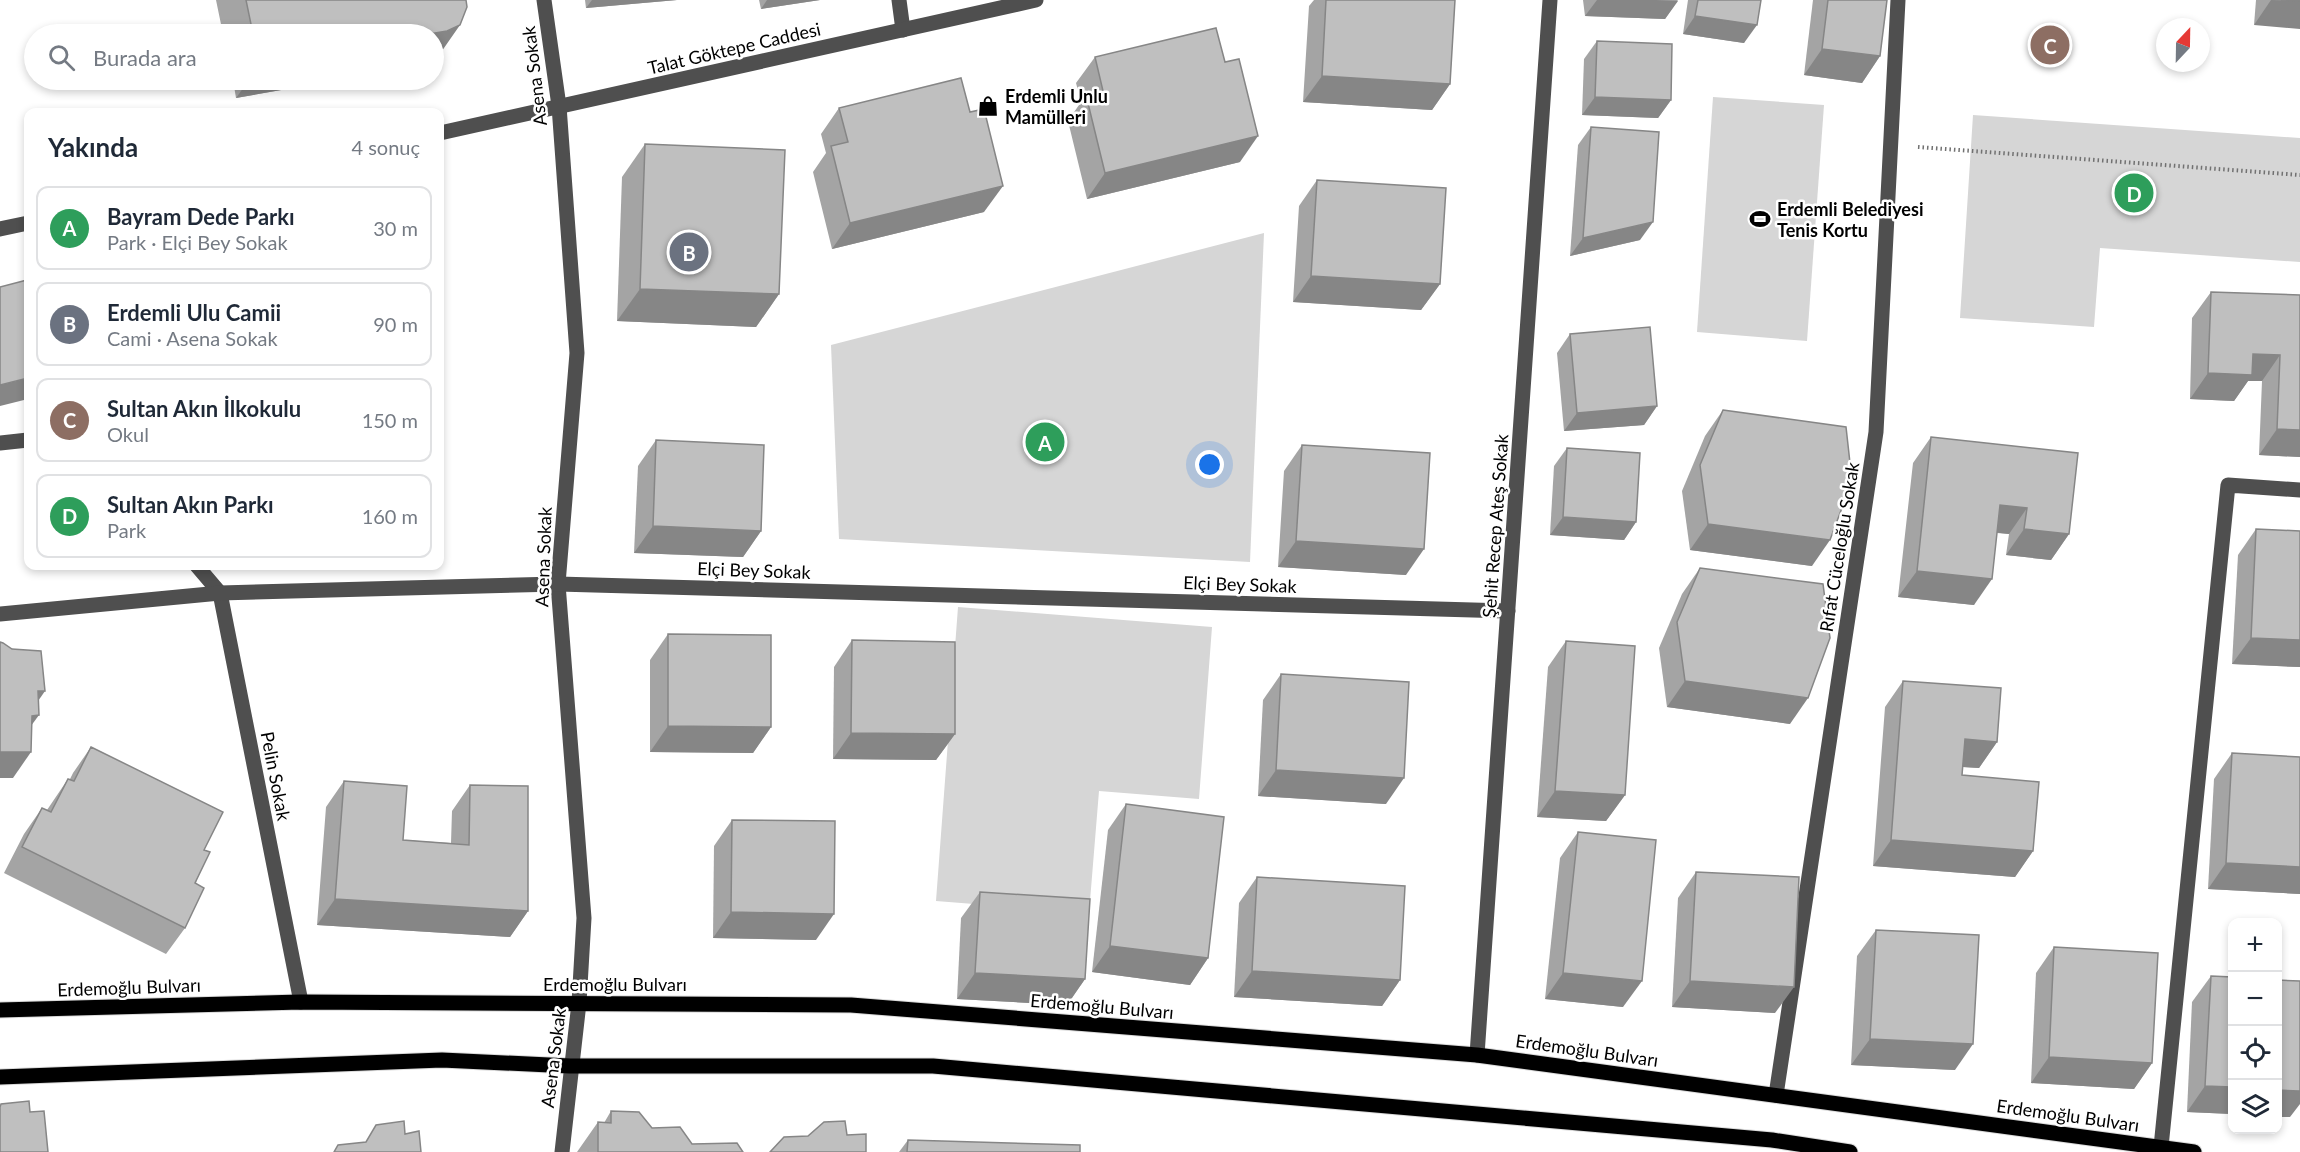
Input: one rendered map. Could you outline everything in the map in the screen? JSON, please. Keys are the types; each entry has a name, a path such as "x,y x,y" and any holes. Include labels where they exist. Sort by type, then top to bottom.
{"main road":[{"name":"Erdemoğlu Bulvarı","path":"0,1010 301,1002 850,1005 1477,1055 2194,1152"},
{"path":"0,1077 442,1060 570,1066 933,1066 1772,1140 1850,1152"}],"street":[{"name":"Asena Sokak","path":"544,0 559,106 577,353 558,584 584,918 579,1003 570,1066 562,1152"},
{"path":"899,0 903,30"},
{"name":"Talat Göktepe Caddesi","path":"444,133 1036,0"},
{"name":"Şehit Recep Ateş Sokak","path":"1477,1055 1550,0"},
{"name":"Rıfat Cüceloğlu Sokak","path":"1776,1095 1876,432 1898,0"},
{"path":"0,229 24,224"},
{"path":"0,443 24,440"},
{"path":"2161,1147 2228,485 2300,490"},
{"name":"Pelin Sokak","path":"200,570 220,593 301,1002"},
{"name":"Elçi Bey Sokak","path":"0,614 220,593 558,584 1508,611"}],"path":[{"path":"1891,145 2300,175"}],"shaded area":[{"name":"Erdemli Belediyesi Tenis Kortu","path":"1713,97 1824,105 1807,341 1697,332"},
{"path":"1973,115 2300,138 2300,262 2100,248 2094,327 1960,318"},
{"path":"1264,233 1250,562 839,539 831,345"},
{"path":"958,607 1212,627 1199,799 1099,791 1089,913 936,901"}],"building":[{"path":"246,0 466,0 467,7 460,25 444,32 444,24 251,24"},
{"path":"1326,0 1455,0 1450,84 1322,76"},
{"path":"1698,0 1761,0 1757,25 1695,16"},
{"path":"1828,0 1887,0 1880,56 1822,49"},
{"path":"1216,28 1225,62 1239,59 1258,136 1105,173 1086,95 1103,91 1095,57"},
{"path":"1597,41 1672,44 1671,100 1595,97"},
{"path":"961,78 970,112 984,109 1003,186 850,223 831,146 848,142 839,108"},
{"path":"1591,127 1659,132 1653,222 1583,238"},
{"path":"645,144 785,150 779,294 640,289"},
{"path":"1317,180 1446,188 1440,284 1311,276"},
{"path":"24,281 24,379 0,385 0,287"},
{"path":"2211,292 2300,295 2300,430 2277,429 2280,355 2253,354 2252,375 2208,373"},
{"path":"1650,327 1657,406 1577,413 1570,334"},
{"path":"1723,410 1846,427 1852,481 1830,540 1708,524 1700,465"},
{"path":"1931,437 2078,453 2069,534 2024,529 2027,508 2000,505 1992,579 1917,571"},
{"path":"656,440 764,445 761,531 653,526"},
{"path":"1302,445 1430,453 1424,549 1296,541"},
{"path":"1567,448 1640,453 1636,522 1563,517"},
{"path":"2256,529 2300,531 2300,640 2251,638"},
{"path":"1700,568 1823,584 1830,638 1808,698 1685,681 1677,622"},
{"path":"668,634 771,635 771,727 668,726"},
{"path":"852,640 955,642 955,734 851,733"},
{"path":"1566,641 1635,646 1625,795 1555,791"},
{"path":"0,642 12,649 41,651 45,691 38,691 39,715 32,716 31,752 0,752"},
{"path":"1281,674 1409,682 1404,778 1276,770"},
{"path":"1903,681 2001,688 1997,742 1965,739 1962,775 2039,782 2033,851 1891,840"},
{"path":"91,747 223,812 204,850 210,852 195,883 204,888 185,928 22,847 42,808 51,812 68,779 74,781"},
{"path":"2232,753 2300,757 2300,867 2226,863"},
{"path":"344,781 407,786 403,840 469,845 470,785 528,786 528,911 335,899"},
{"path":"1126,804 1224,817 1208,958 1110,946"},
{"path":"732,820 835,821 834,914 731,912"},
{"path":"1578,832 1656,840 1642,981 1563,973"},
{"path":"1696,872 1799,877 1794,987 1690,981"},
{"path":"1257,877 1405,886 1400,980 1252,971"},
{"path":"980,892 1090,899 1085,979 975,973"},
{"path":"1876,930 1979,935 1973,1044 1870,1039"},
{"path":"2054,947 2158,953 2152,1063 2049,1057"},
{"path":"2211,976 2228,977 2228,1087 2205,1086"},
{"path":"2282,980 2300,981 2300,1091 2282,1090"},
{"path":"29,1101 30,1112 44,1111 48,1152 0,1152 1,1104"},
{"path":"611,1111 639,1112 652,1128 680,1127 692,1144 737,1143 743,1152 598,1152 598,1122 611,1123"},
{"path":"404,1121 405,1134 419,1131 421,1152 334,1152 338,1145 366,1142 376,1125"},
{"path":"845,1121 847,1135 866,1134 866,1152 770,1152 784,1137 808,1136 824,1122"},
{"path":"908,1140 1080,1145 1080,1152 907,1152"}],"place":[{"name":"Sultan Akın İlkokulu","path":"2050,45"},
{"name":"Erdemli Unlu Mamülleri","path":"988,106"},
{"name":"Sultan Akın Parkı","path":"2134,193"},
{"name":"Erdemli Belediyesi Tenis Kortu","path":"1760,219"},
{"name":"Erdemli Ulu Camii","path":"689,252"},
{"name":"Bayram Dede Parkı","path":"1045,442"}]}
